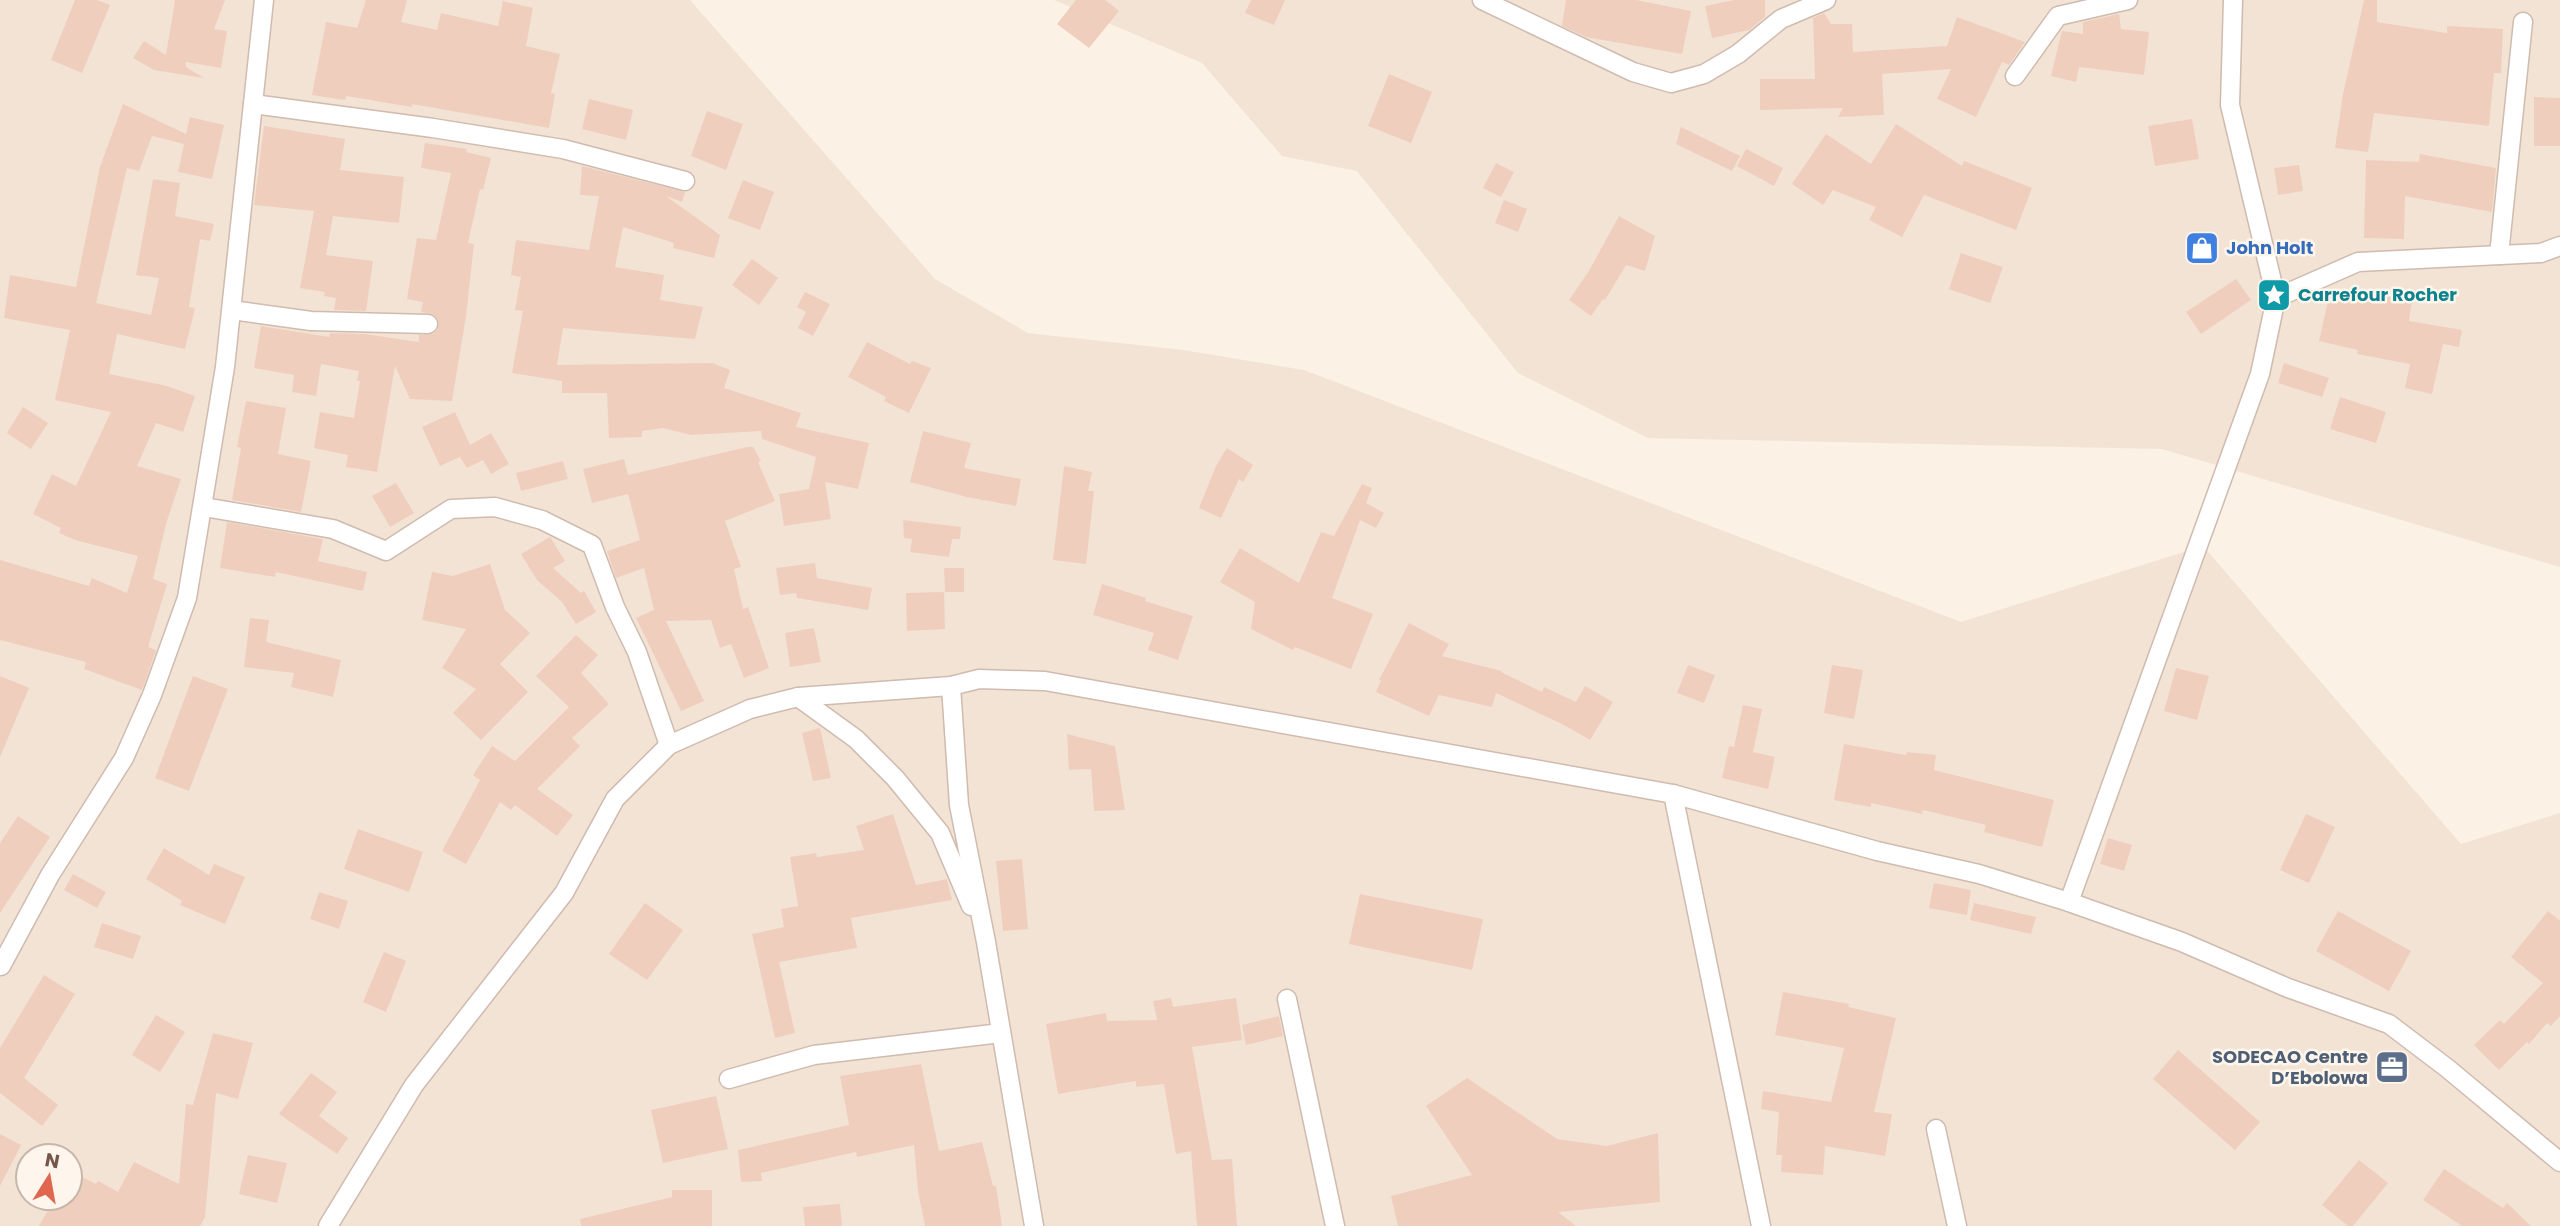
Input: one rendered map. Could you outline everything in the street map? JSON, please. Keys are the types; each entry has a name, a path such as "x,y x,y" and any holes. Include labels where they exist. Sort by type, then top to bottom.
{"street":[{"path":"0,967 50,876 124,758 152,695 187,598 204,507 232,310 264,0"},
{"path":"1482,0 1633,72 1671,83 1704,74 1738,54 1781,19 1826,0"},
{"path":"2015,76 2058,16 2128,0"},
{"path":"2069,902 2260,374 2276,298 2230,105 2234,0"},
{"path":"2499,255 2523,22"},
{"path":"253,104 433,128 563,149 685,181"},
{"path":"2276,298 2358,262 2541,253 2560,246"},
{"path":"232,310 311,321 428,324"},
{"path":"204,507 333,529 386,551 451,509 495,507 542,520 592,545 615,607 637,652 669,745"},
{"path":"328,1226 414,1085 564,893 615,799 669,745 750,709 798,697 951,686 979,679 1045,681 1673,794 1877,851 1979,874 2182,942 2288,988 2389,1024 2447,1068 2560,1162"},
{"path":"951,686 959,805 986,942 1034,1226"},
{"path":"798,697 856,739 895,778 940,833 986,942"},
{"path":"1673,794 1761,1226"},
{"path":"1287,999 1335,1226"},
{"path":"729,1079 814,1055 1001,1033"},
{"path":"1936,1129 1957,1226"}],"shaded area":[{"path":"0,0 690,0 935,279 1028,333 1183,350 1304,370 1961,622 2203,546 2461,844 2560,813 2560,1226 0,1226"},
{"path":"1054,0 2560,0 2560,567 2162,449 1648,438 1518,373 1357,171 1282,156 1202,63"}],"building":[{"path":"75,0 97,0 110,5 82,73 51,60"},
{"path":"175,0 225,0 214,29 227,31 221,68 186,62 186,67 204,78 154,70 133,58 144,41 166,55"},
{"path":"366,0 407,0 401,22 437,30 441,13 498,26 503,1 533,8 526,46 560,54 551,93 555,94 549,128 412,104 412,107 346,96 345,100 312,95 326,22 357,28"},
{"path":"1076,0 1105,0 1119,11 1089,48 1057,24"},
{"path":"1251,0 1285,0 1274,25 1245,13"},
{"path":"1566,0 1636,0 1691,11 1682,54 1586,37 1562,26"},
{"path":"1734,0 1765,0 1765,17 1749,30 1712,38 1705,6"},
{"path":"2364,0 2377,0 2377,22 2447,33 2447,26 2503,29 2501,73 2494,73 2489,126 2374,113 2368,152 2335,148 2343,94"},
{"path":"1824,13 1831,24 1852,24 1853,52 1947,46 1957,17 2025,42 2009,65 2002,62 1976,117 1937,99 1951,69 1882,74 1884,115 1838,117 1843,108 1760,110 1760,79 1815,79 1813,18"},
{"path":"2119,14 2121,29 2149,32 2144,75 2079,67 2076,82 2051,76 2062,31 2083,34 2083,22"},
{"path":"1389,74 1432,92 1411,143 1368,126"},
{"path":"2534,97 2560,98 2560,146 2534,146"},
{"path":"589,99 633,110 626,140 582,129"},
{"path":"123,104 186,134 190,117 224,125 212,179 178,172 184,144 152,136 139,171 127,168 96,303 151,315 159,278 136,275 153,179 180,183 175,216 214,224 210,241 200,239 189,307 195,308 185,349 117,334 109,374 167,386 195,396 183,432 156,423 137,466 181,479 166,524 153,579 167,584 148,647 156,650 142,690 84,669 86,662 0,640 0,560 89,586 92,578 127,593 138,556 75,540 59,533 61,528 33,514 52,474 76,486 111,412 55,400 70,330 4,318 10,275 76,287 100,167"},
{"path":"707,111 743,124 726,170 691,156"},
{"path":"2192,119 2199,159 2155,166 2148,126"},
{"path":"1896,124 1962,166 1964,161 2032,188 2016,230 1924,195 1902,237 1869,220 1876,207 1833,190 1823,205 1792,184 1826,134 1871,164"},
{"path":"264,126 345,139 340,170 404,177 399,223 333,216 326,255 373,261 366,311 334,310 336,298 324,296 325,292 300,288 314,211 254,205"},
{"path":"1681,127 1740,156 1732,171 1676,144"},
{"path":"425,143 467,149 466,152 491,158 483,190 480,189 468,243 474,244 452,401 410,399 395,366 377,472 346,467 348,455 314,448 320,412 354,418 359,371 321,364 316,396 292,392 294,375 254,368 261,326 329,337 330,333 364,334 419,342 419,335 433,334 437,330 438,319 433,314 421,312 423,302 407,299 417,238 436,240 451,173 421,168"},
{"path":"1746,149 1783,168 1774,186 1737,166"},
{"path":"2420,154 2496,168 2492,212 2405,196 2404,239 2364,238 2366,160 2419,162"},
{"path":"1496,163 1514,172 1501,197 1483,188"},
{"path":"2299,165 2303,191 2278,195 2274,168"},
{"path":"582,166 685,192 682,202 666,196 720,235 714,258 673,248 674,243 623,227 615,267 664,275 660,300 703,307 695,339 563,328 557,365 712,363 730,370 724,388 801,413 796,427 869,443 858,489 825,482 831,519 784,526 779,494 809,489 816,457 762,439 761,431 691,435 663,428 642,431 642,437 609,438 607,393 562,393 562,381 512,373 523,311 515,310 521,277 511,275 516,240 589,250 599,196 580,195"},
{"path":"743,180 774,192 760,230 728,218"},
{"path":"1504,200 1527,209 1518,232 1495,223"},
{"path":"1619,216 1655,236 1645,271 1626,265 1605,300 1603,299 1591,316 1569,300 1589,271"},
{"path":"1961,253 2003,267 1990,303 1949,289"},
{"path":"752,259 778,278 759,305 732,285"},
{"path":"2236,279 2251,300 2201,334 2186,312"},
{"path":"2331,288 2367,296 2367,293 2412,300 2409,321 2462,330 2459,347 2443,344 2432,394 2405,388 2410,364 2357,354 2358,350 2319,341"},
{"path":"805,292 830,304 813,336 798,328 806,312 797,307"},
{"path":"867,342 910,364 912,361 931,368 909,413 884,401 886,397 848,377"},
{"path":"2284,363 2329,378 2322,397 2278,383"},
{"path":"2340,397 2386,412 2376,443 2330,429"},
{"path":"246,401 286,408 278,454 311,461 301,512 232,500 241,448 237,447"},
{"path":"23,407 48,423 31,449 7,433"},
{"path":"455,412 470,445 491,433 509,464 491,474 483,460 467,468 460,457 440,466 422,427"},
{"path":"923,431 971,443 964,468 1021,479 1016,506 910,482"},
{"path":"753,447 761,461 758,462 775,501 725,521 741,567 734,569 743,609 748,607 769,668 744,678 731,644 720,648 711,620 666,621 704,701 681,711 636,618 654,610 644,568 616,578 607,551 640,540 628,494 592,503 583,469 624,459 628,475"},
{"path":"1227,448 1253,465 1243,482 1239,479 1221,518 1199,508 1216,466"},
{"path":"563,461 568,479 521,491 516,473"},
{"path":"1064,466 1092,472 1088,491 1094,491 1086,564 1053,560"},
{"path":"396,483 414,513 390,527 372,496"},
{"path":"1362,484 1372,488 1366,503 1384,513 1376,528 1360,520 1332,598 1373,614 1351,669 1295,647 1293,650 1251,629 1255,602 1220,582 1240,548 1299,583 1321,532 1334,536"},
{"path":"903,520 961,527 960,539 952,539 949,557 910,552 912,539 904,538"},
{"path":"227,522 323,539 318,561 367,572 363,591 276,572 275,577 220,568"},
{"path":"550,537 565,561 553,568 581,593 584,591 596,612 576,624 562,602 537,580 521,554"},
{"path":"815,563 817,578 872,588 868,610 797,598 796,593 780,595 776,568"},
{"path":"490,564 505,610 530,633 500,664 528,692 481,740 453,713 476,689 442,668 466,629 422,620 432,572 453,576"},
{"path":"944,568 964,568 964,592 945,592"},
{"path":"1102,584 1193,616 1178,660 1148,650 1154,633 1093,615"},
{"path":"944,592 945,629 907,631 906,593"},
{"path":"250,618 269,620 266,642 341,660 333,697 291,687 294,673 244,667"},
{"path":"1409,623 1449,644 1442,656 1502,671 1542,692 1544,687 1576,702 1585,686 1613,702 1590,740 1496,693 1492,707 1439,695 1429,716 1376,692 1379,680"},
{"path":"814,628 821,662 790,667 785,633"},
{"path":"576,635 598,655 581,673 609,704 572,738 580,746 537,789 573,815 557,836 515,805 511,810 500,802 466,864 442,851 480,780 473,775 492,746 515,761 569,707 536,676"},
{"path":"1688,665 1715,675 1704,703 1677,693"},
{"path":"1832,665 1863,670 1854,719 1824,713"},
{"path":"2176,668 2209,676 2197,720 2164,711"},
{"path":"0,676 29,688 0,757"},
{"path":"193,676 228,689 189,791 155,778"},
{"path":"1743,705 1762,709 1753,752 1775,757 1768,789 1722,778 1729,746 1734,747"},
{"path":"820,728 831,778 813,781 802,733"},
{"path":"1067,734 1115,746 1125,810 1094,811 1091,769 1069,770"},
{"path":"1844,744 1906,755 1907,752 1936,755 1934,770 2054,800 2042,847 1984,832 1986,825 1923,810 1922,814 1871,803 1871,807 1834,800"},
{"path":"893,814 916,885 947,879 952,900 851,918 857,948 779,962 795,1033 775,1038 752,934 784,927 781,909 798,906 790,857 816,853 817,857 864,850 856,826"},
{"path":"2306,814 2335,827 2309,883 2280,870"},
{"path":"18,816 50,837 0,913 0,843"},
{"path":"358,829 423,852 409,892 344,869"},
{"path":"2108,838 2132,845 2124,871 2100,864"},
{"path":"164,848 209,875 214,864 245,877 225,924 180,905 182,901 146,879"},
{"path":"1022,859 1028,929 1003,931 996,861"},
{"path":"73,874 106,892 97,908 64,890"},
{"path":"1934,883 1971,890 1967,915 1929,908"},
{"path":"319,892 348,901 339,929 310,919"},
{"path":"1360,894 1483,919 1472,970 1349,944"},
{"path":"645,903 683,930 647,980 609,954"},
{"path":"1974,903 2036,917 2031,934 1970,920"},
{"path":"2338,911 2411,951 2389,991 2316,951"},
{"path":"2548,911 2560,921 2560,1016 2551,1026 2547,1023 2529,1044 2527,1042 2499,1070 2474,1045 2500,1020 2504,1024 2543,983 2511,957"},
{"path":"102,923 141,936 133,959 94,947"},
{"path":"384,952 406,961 386,1012 363,1002"},
{"path":"44,975 75,994 24,1078 58,1105 42,1126 0,1093 0,1048"},
{"path":"1783,992 1849,1004 1848,1007 1896,1018 1874,1112 1892,1114 1885,1156 1825,1146 1823,1175 1781,1172 1782,1155 1776,1155 1779,1112 1761,1109 1763,1091 1831,1102 1844,1048 1775,1035"},
{"path":"1171,998 1173,1007 1236,998 1242,1040 1192,1047 1212,1160 1232,1159 1237,1226 1197,1226 1191,1151 1176,1154 1164,1084 1136,1087 1136,1081 1058,1094 1046,1024 1106,1013 1107,1021 1157,1020 1153,1001"},
{"path":"156,1015 185,1032 160,1072 132,1055"},
{"path":"1279,1016 1283,1036 1246,1045 1242,1025"},
{"path":"213,1033 253,1043 238,1099 216,1093 205,1217 200,1226 39,1226 47,1212 84,1212 84,1178 96,1184 98,1181 118,1192 134,1162 179,1184 186,1104 193,1105"},
{"path":"2178,1050 2260,1122 2235,1150 2153,1079"},
{"path":"921,1064 939,1151 982,1142 993,1186 996,1186 1002,1226 925,1226 918,1191 914,1145 857,1157 856,1152 761,1173 762,1181 741,1182 738,1150 849,1125 840,1076"},
{"path":"311,1073 337,1092 319,1116 348,1138 337,1154 279,1114"},
{"path":"1467,1078 1557,1139 1607,1146 1658,1133 1660,1202 1558,1212 1576,1226 1398,1226 1391,1196 1472,1175 1426,1106"},
{"path":"716,1096 728,1149 663,1163 651,1110"},
{"path":"0,1134 15,1142 14,1159 0,1186"},
{"path":"248,1155 287,1163 277,1203 239,1194"},
{"path":"2359,1160 2388,1183 2353,1226 2348,1226 2322,1205"},
{"path":"2444,1169 2503,1208 2507,1203 2531,1226 2462,1226 2423,1200"},
{"path":"672,1190 712,1190 712,1226 581,1226 580,1219 672,1197"},
{"path":"840,1204 842,1226 805,1226 803,1207"}],"place":[{"name":"John Holt","path":"2202,248"},
{"name":"Carrefour Rocher","path":"2274,295"},
{"name":"SODECAO Centre D’Ebolowa","path":"2392,1067"}]}
